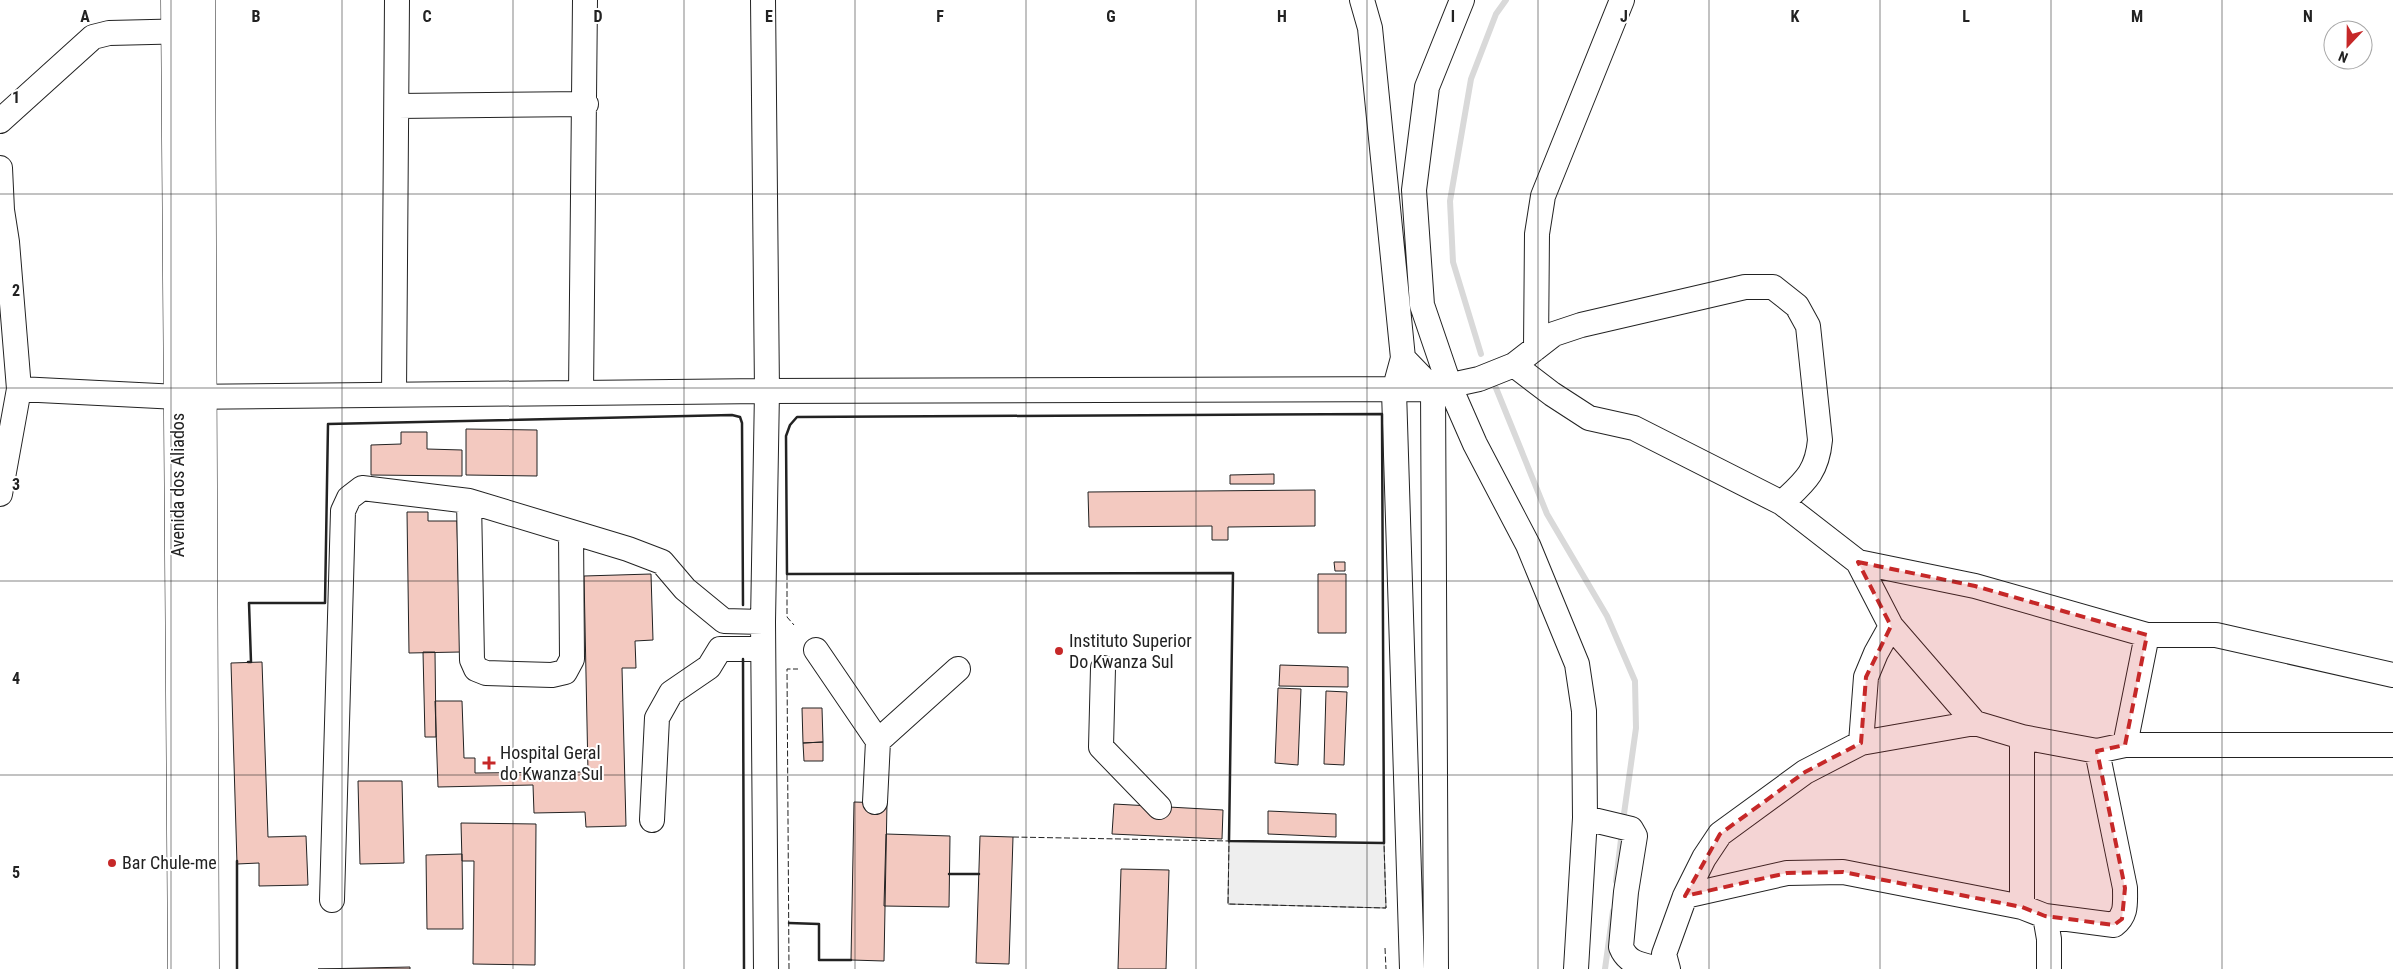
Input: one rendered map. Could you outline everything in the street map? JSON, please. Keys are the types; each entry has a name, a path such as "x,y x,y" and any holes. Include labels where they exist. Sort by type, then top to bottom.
{"main road":[{"name":"Avenida dos Aliados","path":"175,0 189,31"},
{"name":"Avenida dos Aliados","path":"182,969 190,396 189,31 201,0"},
{"name":"Avenida dos Aliados","path":"190,396 205,969"}],"street":[{"path":"394,394 398,106 397,0"},
{"path":"581,393 586,104 585,0"},
{"path":"763,0 767,390 763,622 766,969"},
{"path":"1362,0 1370,28 1404,358 1394,391 1412,969"},
{"path":"1370,28 1379,0"},
{"path":"1436,969 1442,388 1422,306 1414,190 1427,86 1462,0"},
{"path":"1536,348 1537,234 1543,196 1622,0"},
{"path":"0,121 93,37 108,33 189,31"},
{"path":"398,106 586,104"},
{"path":"0,168 2,210 7,242 19,389 0,494"},
{"path":"19,389 190,396 767,390 1394,391 1442,388 1479,380 1514,365 1554,334 1581,325 1746,287 1773,287 1797,306 1808,326 1820,440 1818,457 1812,474 1782,504"},
{"path":"1404,358 1442,388 1475,444 1528,545 1576,664 1584,711 1590,819 1582,850 1576,969"},
{"path":"1514,365 1552,394 1589,418 1634,428 1782,504 1858,562 1891,626 1975,723"},
{"path":"332,900 343,512 350,498 362,488 469,501 662,562 685,589 724,621 763,622"},
{"path":"469,501 472,660 476,668 486,673 552,675 565,672 572,659 571,532"},
{"path":"1858,562 1975,586 2147,635 2216,635 2393,675"},
{"path":"1861,743 1866,677 1891,626"},
{"path":"2125,745 2147,635"},
{"path":"652,820 657,718 671,692 709,667 720,649 763,649"},
{"path":"816,650 878,741 875,802"},
{"path":"1103,668 1101,748 1158,807"},
{"path":"878,741 958,669"},
{"path":"1668,969 1664,954 1684,896 1704,858 1720,834 1805,772 1861,743 1975,723 2022,737 2097,751 2125,745 2393,745"},
{"path":"2022,737 2022,907"},
{"path":"1684,896 1787,873 1843,872 2022,907 2045,916 2114,925 2122,919 2126,910 2125,888 2097,751"},
{"path":"1590,819 1631,829 1634,836 1621,947 1624,956 1633,963 1660,969"},
{"path":"2045,916 2049,939 2049,969"}],"highlighted area":[{"path":"1858,562 1975,586 2147,635 2125,745 2097,751 2125,888 2122,919 2114,925 2045,916 2022,907 1843,872 1787,873 1685,896 1720,834 1805,772 1861,743 1866,677 1891,626"}],"shaded area":[{"path":"1229,841 1384,843 1386,908 1228,904"}],"building":[{"path":"466,429 537,430 537,476 466,475"},
{"path":"401,432 427,432 427,449 462,450 462,476 371,475 371,445 401,444"},
{"path":"1274,474 1274,484 1230,484 1230,475"},
{"path":"1315,490 1315,526 1228,527 1228,540 1212,540 1212,526 1089,527 1088,492"},
{"path":"407,512 428,512 428,521 457,521 460,652 409,653"},
{"path":"1334,562 1345,562 1345,571 1335,571"},
{"path":"651,574 653,640 635,641 636,668 622,668 626,826 586,827 585,812 534,813 533,785 438,787 435,701 462,701 464,758 475,758 475,773 588,772 584,576"},
{"path":"1318,574 1346,574 1346,633 1318,633"},
{"path":"423,652 435,652 436,737 425,737"},
{"path":"262,662 268,837 306,836 308,885 259,886 259,863 237,864 231,663"},
{"path":"1280,665 1348,667 1348,687 1279,686"},
{"path":"1278,688 1301,689 1298,765 1275,763"},
{"path":"1326,691 1347,692 1344,765 1324,764"},
{"path":"802,708 822,708 823,742 803,743"},
{"path":"823,742 823,761 804,761 803,743"},
{"path":"358,781 402,781 404,863 360,864"},
{"path":"854,802 887,803 884,961 851,960"},
{"path":"1114,804 1223,810 1222,839 1112,834"},
{"path":"1268,811 1336,814 1336,837 1268,834"},
{"path":"461,823 536,824 535,965 473,964 474,861 462,861"},
{"path":"886,834 950,836 949,907 884,906"},
{"path":"980,836 1013,837 1009,964 976,963"},
{"path":"462,854 463,929 427,929 426,855"},
{"path":"1121,869 1169,870 1166,969 1118,969"},
{"path":"410,967 410,969 318,969"}],"waterway":[{"path":"1481,354 1453,262 1450,201 1471,79 1496,14 1506,0"},
{"path":"1496,388 1547,514 1607,616 1635,681 1636,728 1623,821"},
{"path":"1616,881 1622,831"},
{"path":"1605,969 1613,911"}],"fence":[{"path":"787,574 787,617 794,625"},
{"path":"789,969 787,669 798,669"},
{"path":"1013,837 1229,841 1228,904 1386,908 1384,843"},
{"path":"1385,948 1386,969"}],"wall":[{"path":"1382,414 1384,843 1229,841 1233,573 787,574 786,436 790,425 797,417 1382,414"},
{"path":"248,662 251,662 249,603 325,603 328,424 732,415 740,417 742,423 743,605"},
{"path":"743,659 744,969"},
{"path":"237,861 237,969"},
{"path":"949,874 979,874"},
{"path":"789,923 819,924 819,960 851,960"}],"place":[{"name":"Instituto Superior Do Kwanza Sul","path":"1059,651"},
{"name":"Hospital Geral do Kwanza Sul","path":"489,763"},
{"name":"Bar Chule-me","path":"112,863"}]}
